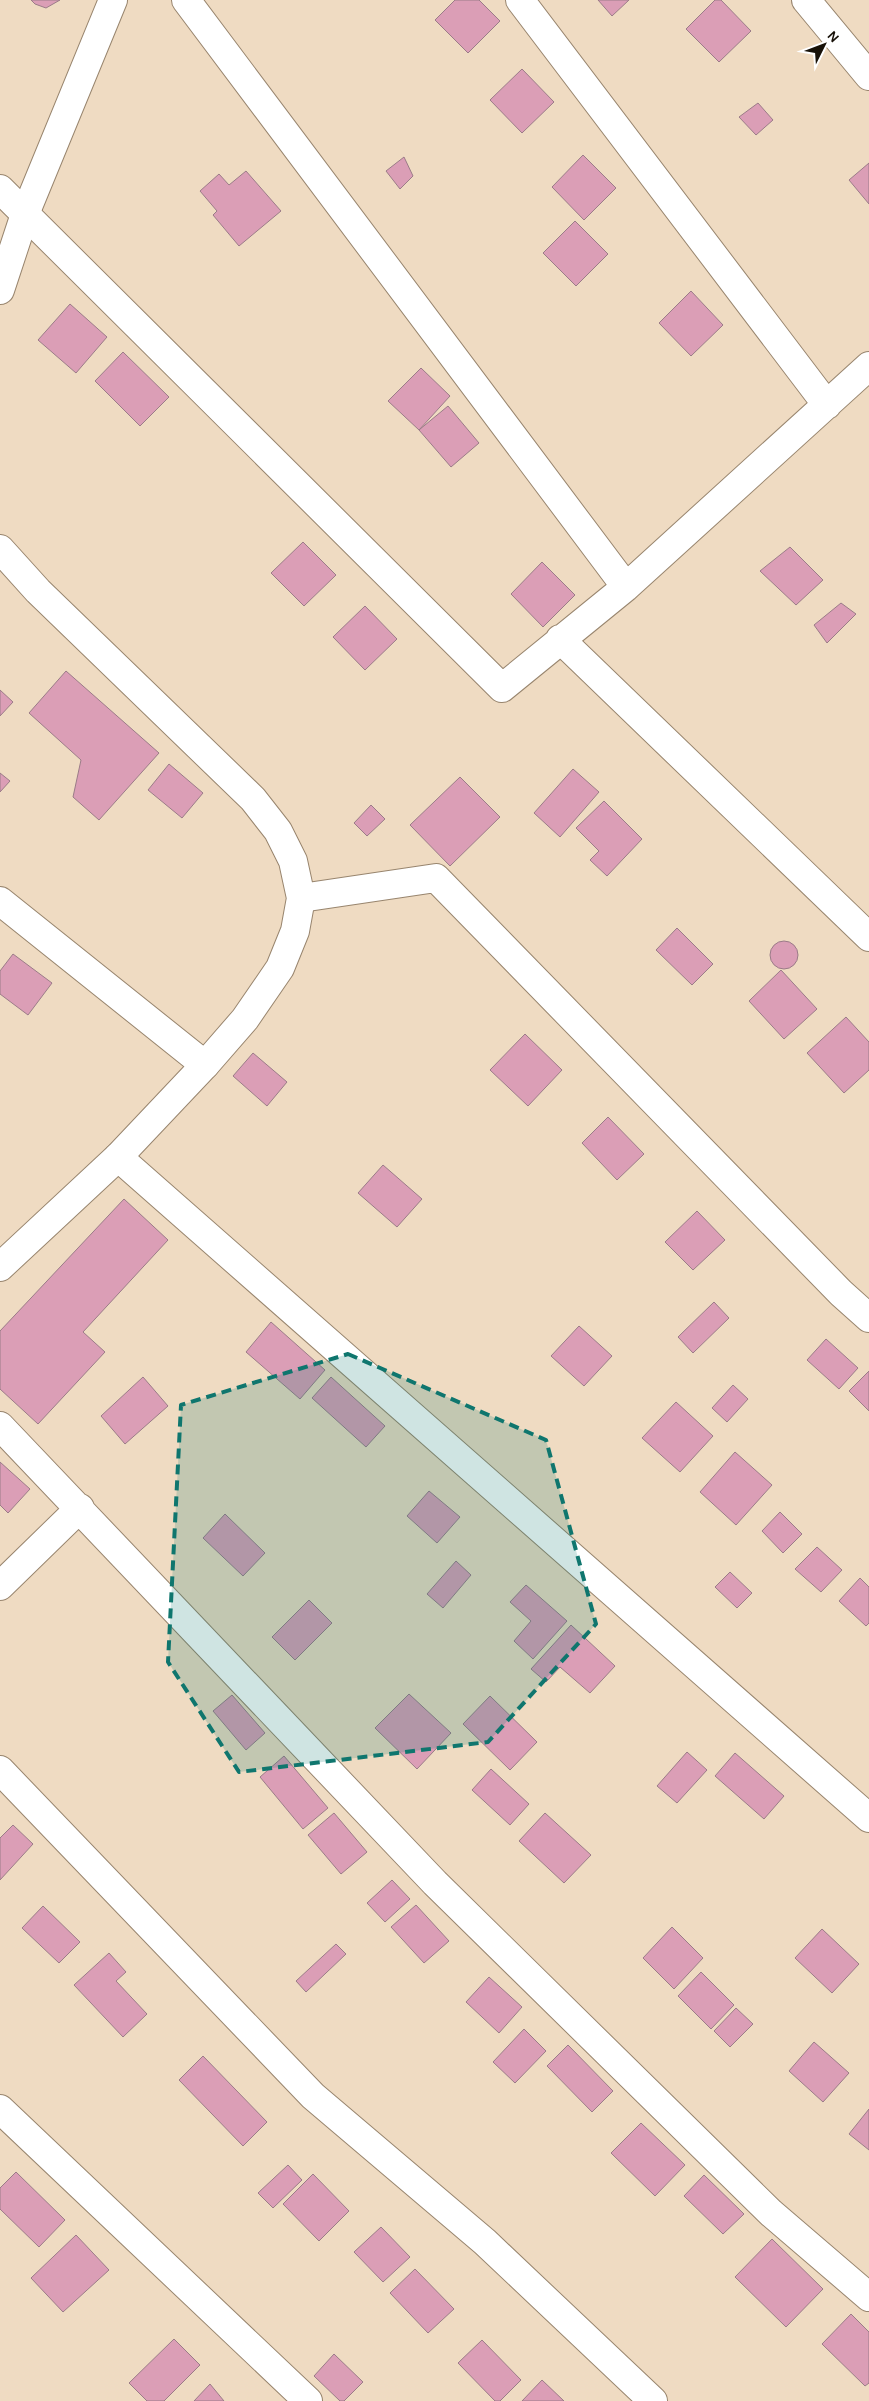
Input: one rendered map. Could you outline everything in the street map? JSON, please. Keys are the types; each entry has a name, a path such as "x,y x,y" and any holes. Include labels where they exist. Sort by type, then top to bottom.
{"street":[{"path":"0,290 25,214 84,66 113,0"},
{"path":"186,0 626,587"},
{"path":"520,0 827,405"},
{"path":"806,0 869,76"},
{"path":"0,189 502,688 626,587 869,366"},
{"path":"0,549 38,591 253,799 278,831 294,861 300,898 295,931 280,968 245,1019 205,1065 118,1157 0,1267"},
{"path":"560,639 869,937"},
{"path":"300,898 436,878 841,1293 869,1318"},
{"path":"0,901 205,1065"},
{"path":"118,1157 869,1818"},
{"path":"0,1426 442,1890 771,2213 869,2297"},
{"path":"0,1586 80,1508"},
{"path":"0,1770 313,2096 485,2242 653,2401"},
{"path":"0,2109 308,2401"}],"highlighted area":[{"path":"348,1354 546,1440 596,1624 488,1742 239,1772 168,1662 181,1405"}],"building":[{"path":"31,0 60,0 46,8 35,4"},
{"path":"455,0 479,0 500,21 468,53 435,20"},
{"path":"598,0 629,0 612,16"},
{"path":"715,0 721,0 751,31 719,62 686,29"},
{"path":"522,69 554,102 522,133 490,100"},
{"path":"758,103 773,120 756,135 739,117"},
{"path":"583,155 616,188 584,220 552,187"},
{"path":"404,157 413,176 400,189 386,171"},
{"path":"869,163 869,204 849,180"},
{"path":"246,171 281,211 239,246 213,215 217,211 200,191 219,174 229,185"},
{"path":"575,221 608,254 576,286 543,253"},
{"path":"691,291 723,325 691,356 659,323"},
{"path":"70,304 107,337 76,373 38,340"},
{"path":"123,352 169,397 140,426 95,381"},
{"path":"421,368 450,396 419,430 388,401"},
{"path":"448,406 479,443 451,467 419,430"},
{"path":"303,542 336,575 304,606 271,573"},
{"path":"790,547 823,580 796,605 760,571"},
{"path":"542,562 575,595 543,627 511,594"},
{"path":"841,603 856,614 827,643 814,625"},
{"path":"365,606 397,639 365,670 333,637"},
{"path":"66,671 159,753 99,820 73,797 81,760 29,713"},
{"path":"0,690 13,702 0,716"},
{"path":"169,764 203,793 182,818 148,790"},
{"path":"573,769 599,792 560,837 534,813"},
{"path":"0,773 10,781 0,792"},
{"path":"460,777 500,817 450,866 410,825"},
{"path":"604,801 642,839 607,876 590,860 599,851 576,828"},
{"path":"371,805 385,819 367,836 354,823"},
{"path":"677,928 713,964 692,985 656,950"},
{"path":"784,941 794,945 798,955 794,965 784,969 774,965 770,955 774,945"},
{"path":"13,954 52,983 28,1015 0,994 0,971"},
{"path":"781,970 817,1009 784,1039 749,1001"},
{"path":"846,1017 869,1042 869,1070 844,1093 807,1053"},
{"path":"525,1034 562,1070 528,1106 490,1070"},
{"path":"253,1053 287,1082 267,1106 233,1076"},
{"path":"608,1117 644,1154 617,1180 582,1143"},
{"path":"383,1165 422,1199 397,1227 358,1193"},
{"path":"124,1199 168,1240 83,1332 105,1352 38,1424 0,1389 0,1331"},
{"path":"697,1211 725,1240 693,1270 665,1242"},
{"path":"714,1302 729,1318 693,1353 678,1337"},
{"path":"271,1322 325,1370 300,1399 246,1352"},
{"path":"579,1326 612,1356 584,1386 551,1356"},
{"path":"826,1339 858,1368 839,1389 807,1360"},
{"path":"869,1371 869,1411 849,1391"},
{"path":"143,1377 168,1406 125,1444 101,1416"},
{"path":"331,1377 385,1426 366,1447 312,1398"},
{"path":"733,1385 748,1399 727,1422 712,1408"},
{"path":"676,1402 713,1436 680,1472 642,1438"},
{"path":"735,1452 772,1485 736,1525 700,1492"},
{"path":"0,1462 30,1489 8,1513 0,1505"},
{"path":"429,1491 460,1517 437,1543 407,1516"},
{"path":"780,1512 802,1534 783,1553 762,1531"},
{"path":"225,1514 265,1553 243,1576 203,1538"},
{"path":"817,1547 842,1570 821,1592 795,1569"},
{"path":"456,1561 471,1575 443,1608 427,1594"},
{"path":"730,1572 752,1593 737,1608 715,1587"},
{"path":"860,1578 869,1587 869,1623 866,1626 839,1601"},
{"path":"526,1585 567,1621 533,1659 514,1641 531,1621 510,1602"},
{"path":"309,1600 332,1623 295,1660 272,1637"},
{"path":"571,1625 615,1666 590,1693 560,1667 546,1682 531,1669"},
{"path":"409,1694 451,1733 417,1769 375,1728"},
{"path":"232,1695 265,1733 246,1750 213,1711"},
{"path":"490,1696 537,1742 510,1770 463,1724"},
{"path":"687,1752 707,1770 677,1803 657,1786"},
{"path":"735,1753 784,1796 764,1819 715,1776"},
{"path":"284,1756 328,1808 303,1829 260,1777"},
{"path":"491,1769 529,1804 510,1825 472,1790"},
{"path":"334,1813 367,1852 341,1874 308,1835"},
{"path":"545,1813 591,1855 564,1883 519,1841"},
{"path":"13,1825 33,1844 0,1880 0,1838"},
{"path":"392,1880 410,1899 385,1922 367,1903"},
{"path":"416,1905 449,1941 424,1963 391,1927"},
{"path":"43,1906 80,1942 59,1963 22,1928"},
{"path":"672,1927 703,1958 674,1989 643,1958"},
{"path":"822,1929 859,1964 832,1993 795,1958"},
{"path":"336,1944 346,1954 306,1992 296,1981"},
{"path":"109,1953 126,1972 116,1981 147,2014 123,2037 74,1985"},
{"path":"701,1972 734,2005 711,2029 678,1996"},
{"path":"489,1977 522,2007 499,2033 466,2002"},
{"path":"736,2008 753,2024 730,2047 714,2031"},
{"path":"524,2029 546,2051 515,2083 493,2062"},
{"path":"814,2042 849,2073 823,2102 789,2071"},
{"path":"568,2045 613,2091 592,2112 547,2066"},
{"path":"203,2056 267,2122 243,2146 179,2080"},
{"path":"869,2109 869,2150 849,2134"},
{"path":"641,2123 685,2165 655,2196 611,2153"},
{"path":"288,2165 302,2180 273,2208 258,2193"},
{"path":"16,2172 65,2220 39,2247 0,2209 0,2188"},
{"path":"313,2174 349,2211 319,2241 283,2204"},
{"path":"704,2175 744,2214 723,2234 684,2196"},
{"path":"381,2227 410,2257 383,2282 354,2252"},
{"path":"76,2235 109,2270 63,2312 31,2278"},
{"path":"772,2239 823,2289 786,2327 735,2277"},
{"path":"415,2269 454,2309 428,2333 390,2293"},
{"path":"851,2314 869,2332 869,2383 865,2386 822,2344"},
{"path":"174,2339 200,2365 164,2401 147,2401 129,2383"},
{"path":"482,2340 521,2380 500,2401 495,2401 458,2363"},
{"path":"334,2354 363,2382 344,2401 340,2401 314,2376"},
{"path":"542,2380 564,2401 522,2401"},
{"path":"210,2384 224,2401 194,2401"}]}
